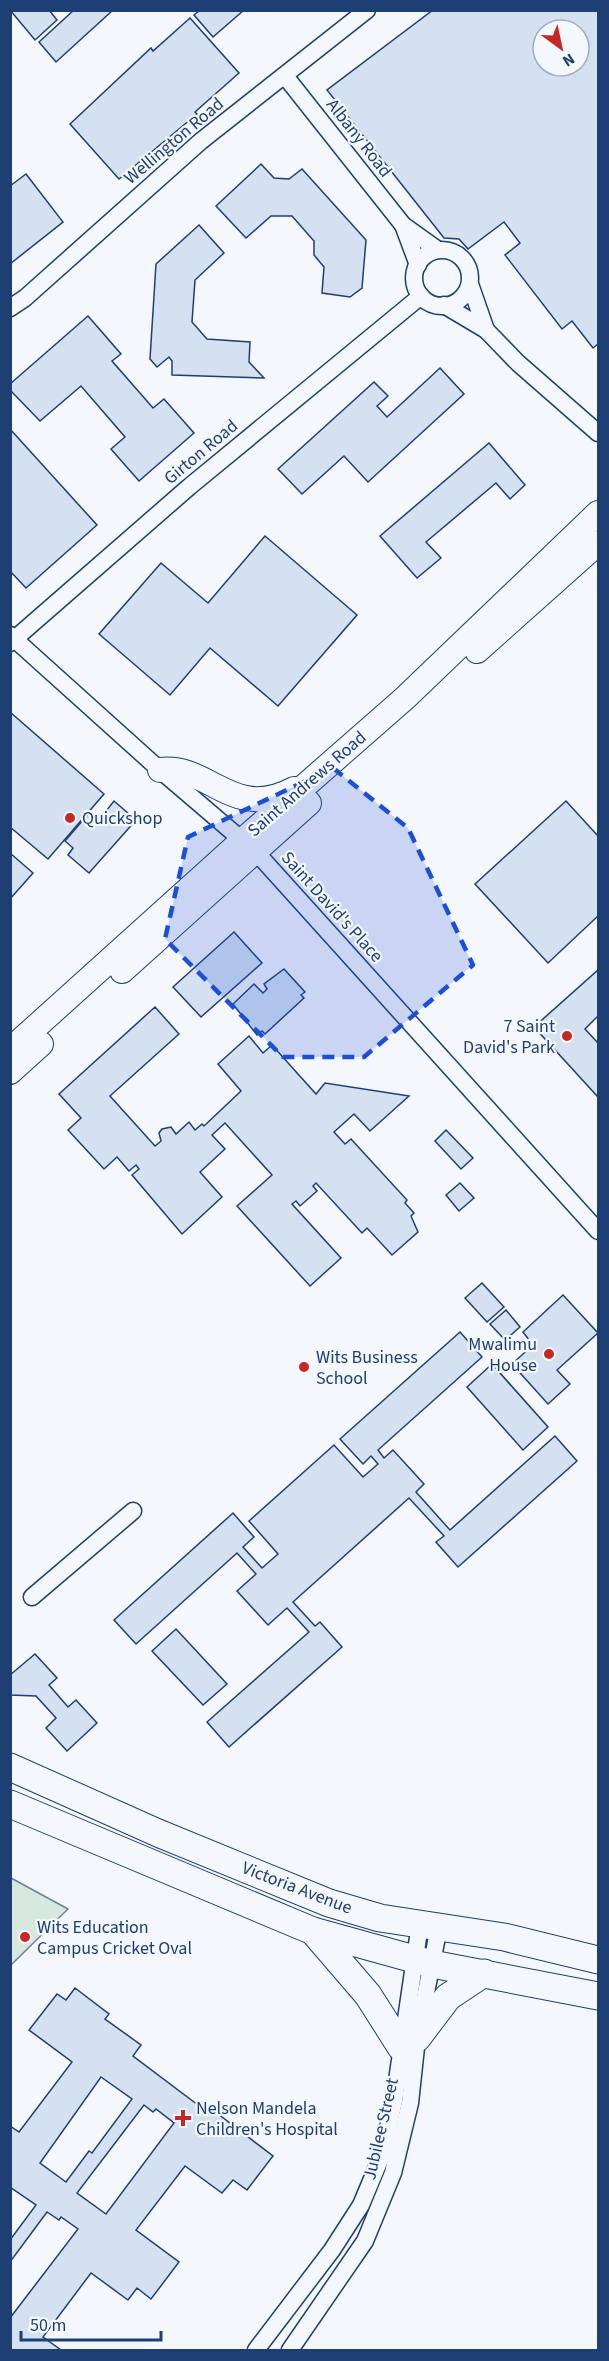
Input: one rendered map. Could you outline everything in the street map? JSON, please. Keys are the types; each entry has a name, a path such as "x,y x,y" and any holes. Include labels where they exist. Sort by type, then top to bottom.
{"main road":[{"name":"Saint Andrews Road","path":"10,1072 249,846 310,781 405,698 598,513"},
{"name":"Saint Andrews Road","path":"10,1050 598,543"},
{"path":"160,770 174,770 239,797 261,800 289,792 310,781"},
{"name":"Victoria Avenue","path":"10,1767 294,1890 380,1918 504,1937 598,1960"},
{"name":"Victoria Avenue","path":"10,1804 313,1931 424,1962 598,1996"},
{"path":"313,1931 409,2042 448,1996 484,1972"}],"street":[{"name":"Wellington Road","path":"10,308 25,298 201,141 367,10"},
{"name":"Albany Road","path":"285,76 403,225 438,250"},
{"name":"Albany Road","path":"403,225 418,265"},
{"path":"470,284 460,298 444,305 436,305 421,296 415,281 418,265 429,253 438,250 456,253 463,259 468,266 470,284 486,330"},
{"name":"Girton Road","path":"12,639 189,487 421,296"},
{"path":"444,305 486,330 518,363 598,433"},
{"name":"Saint David's Place","path":"12,639 249,846 598,1231"},
{"path":"32,1597 133,1510"},
{"name":"Jubilee Street","path":"290,2350 365,2241 393,2173 409,2042 430,1925"},
{"name":"Jubilee Street","path":"256,2350 332,2250 361,2205 402,2102"}],"highlighted area":[{"path":"333,768 408,828 473,965 364,1057 283,1057 165,939 188,837"}],"shaded area":[{"name":"Wits Education Campus Cricket Oval","path":"11,1878 68,1909 11,1965"}],"building":[{"path":"10,10 49,10 57,20 35,40"},
{"path":"74,10 113,10 56,62 39,42"},
{"path":"200,10 244,10 213,37 194,15"},
{"path":"433,10 598,10 598,344 593,348 572,321 562,329 505,255 520,243 504,222 468,249 459,239 444,238 327,90"},
{"path":"190,18 239,73 195,112 197,114 119,179 70,124 151,48 153,51"},
{"path":"261,164 274,178 289,179 302,169 366,240 362,288 350,297 322,293 324,267 314,255 314,241 292,216 271,216 246,238 216,206"},
{"path":"26,174 63,222 10,264 10,186"},
{"path":"199,225 224,253 195,280 192,322 207,339 250,342 249,362 264,378 172,375 172,361 169,357 157,367 150,359 156,264"},
{"path":"88,316 121,354 112,361 153,408 164,399 194,433 139,481 111,449 125,437 81,386 40,421 10,390 10,384"},
{"path":"440,368 464,394 368,482 344,456 302,494 278,469 374,382 388,396 377,406 387,417"},
{"path":"10,429 97,525 26,588 10,571"},
{"path":"489,443 525,485 510,499 496,483 426,542 441,558 417,578 380,536"},
{"path":"265,536 357,615 278,706 210,648 170,695 99,634 161,563 208,603"},
{"path":"10,712 104,794 48,859 10,827"},
{"path":"114,801 136,820 89,873 68,855 73,848 65,841 90,812 99,820"},
{"path":"566,801 598,836 598,916 548,963 475,884"},
{"path":"10,853 33,873 10,899"},
{"path":"234,932 262,963 201,1017 173,987"},
{"path":"284,969 305,992 301,995 304,998 265,1034 262,1031 257,1035 233,1004 254,984 263,993 267,989 264,984"},
{"name":"7 Saint David's Park","path":"598,970 598,1016 585,1029 598,1043 598,1097 534,1027"},
{"path":"155,1007 179,1034 110,1096 155,1146 161,1141 159,1133 162,1129 171,1127 176,1134 189,1122 195,1130 202,1124 204,1126 241,1091 218,1064 249,1036 263,1053 272,1045 316,1094 325,1083 409,1096 370,1131 354,1114 334,1132 345,1144 351,1139 407,1200 405,1203 414,1213 411,1216 418,1232 392,1255 367,1228 362,1233 316,1183 313,1186 317,1191 300,1206 296,1201 292,1204 341,1258 310,1286 237,1206 272,1175 225,1123 212,1135 225,1149 200,1172 222,1197 182,1234 132,1175 139,1169 136,1165 129,1171 117,1157 104,1169 68,1130 81,1118 59,1094"},
{"path":"446,1130 473,1158 461,1169 435,1141"},
{"path":"460,1183 474,1198 459,1211 446,1195"},
{"path":"482,1283 504,1307 487,1322 465,1298"},
{"name":"Mwalimu House","path":"563,1295 598,1333 557,1370 570,1384 548,1404 512,1364 533,1345 523,1332"},
{"path":"506,1310 520,1327 505,1340 490,1324"},
{"path":"460,1332 482,1357 378,1450 384,1458 393,1450 424,1484 416,1492 450,1530 555,1436 577,1461 458,1567 436,1542 444,1536 409,1498 293,1602 315,1626 320,1622 342,1647 229,1747 207,1722 309,1632 287,1608 268,1625 237,1591 256,1574 237,1553 136,1644 114,1620 233,1513 254,1537 243,1547 262,1568 278,1554 249,1521 334,1445 363,1477 378,1464 371,1456 363,1464 340,1439"},
{"path":"492,1364 548,1427 523,1450 467,1387"},
{"path":"176,1629 227,1684 203,1705 152,1651"},
{"path":"35,1654 57,1678 49,1685 68,1707 76,1700 97,1723 67,1751 46,1728 56,1718 36,1696 10,1695 10,1675"},
{"path":"75,1988 109,2014 105,2019 141,2045 133,2056 202,2108 205,2104 273,2156 247,2190 233,2180 222,2193 185,2166 136,2230 179,2262 151,2299 137,2288 128,2300 91,2273 43,2337 61,2350 10,2350 10,2318 78,2229 61,2217 59,2220 47,2212 10,2262 10,2240 36,2205 10,2187 10,2126 19,2132 72,2062 29,2030 57,1994 66,2000","holes":["101,2077 132,2099 92,2153 89,2151 66,2182 40,2163","144,2105 153,2112 156,2109 174,2123 106,2214 77,2193"]}],"place":[{"name":"Quickshop","path":"70,818"},
{"name":"7 Saint David's Park","path":"567,1036"},
{"name":"Mwalimu House","path":"549,1354"},
{"name":"Wits Business School","path":"304,1367"},
{"name":"Wits Education Campus Cricket Oval","path":"25,1937"},
{"name":"Nelson Mandela Children's Hospital","path":"183,2118"}]}
